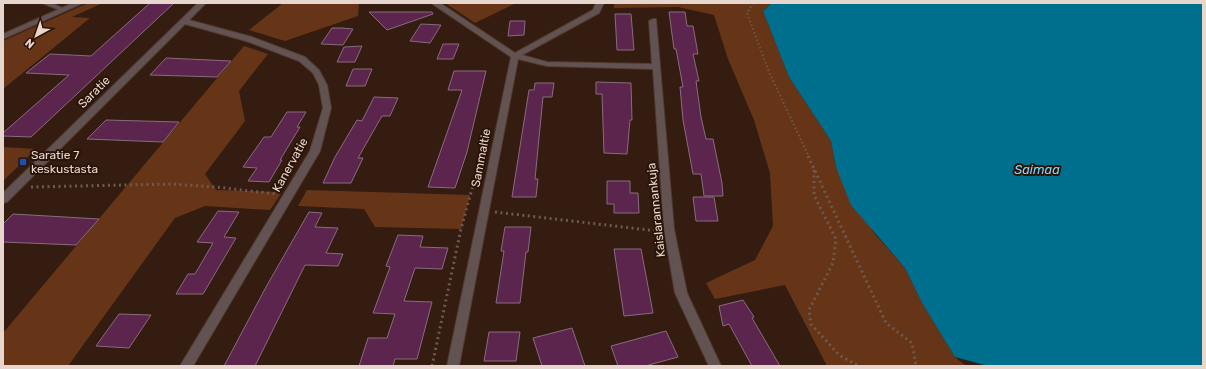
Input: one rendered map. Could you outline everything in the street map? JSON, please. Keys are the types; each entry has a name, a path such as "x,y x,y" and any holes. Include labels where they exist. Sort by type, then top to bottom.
{"street":[{"path":"3,37 79,3"},
{"name":"Saratie","path":"3,199 202,3"},
{"path":"435,3 515,56 547,64 657,67"},
{"path":"515,56 596,11 600,3"},
{"name":"Kanervatie","path":"184,21 249,39 302,59 316,72 323,85 327,108 322,130 314,151 186,366"},
{"name":"Kaislarannankuja","path":"653,21 669,232 681,293 715,366"},
{"name":"Sammaltie","path":"453,366 515,56"}],"lane":[{"path":"45,3 64,10"}],"path":[{"path":"753,3 747,13 769,72 886,323 912,343 916,366"},
{"path":"432,366 461,229 484,143"},
{"path":"814,168 814,195 836,239 833,263 809,310 811,324 839,355 859,366"},
{"path":"16,186 90,188 158,184 232,188 288,196"},
{"path":"484,211 669,232"}],"shaded area":[{"path":"88,3 103,3 72,17 90,18 3,89 3,41"},
{"path":"283,3 359,3 358,16 285,41 249,30"},
{"path":"445,3 516,3 475,23"},
{"path":"614,3 772,3 763,11 789,77 831,141 836,167 874,233 905,268 922,303 955,357 966,366 827,366 785,285 715,299 706,283 755,260 773,226 770,173 754,120 728,59 714,15 678,7 614,8"},
{"path":"244,46 268,54 239,91 245,121 205,174 216,190 282,192 270,210 205,206 175,218 68,366 3,366 3,333"},
{"path":"3,147 36,149 3,181"},
{"path":"307,190 470,195 461,229 375,227 364,209 298,206"}],"water":[{"name":"Saimaa","path":"772,3 1203,3 1203,366 988,366 955,357 922,303 905,268 851,205 836,167 831,141 789,77 763,11"}],"building":[{"path":"150,3 174,3 31,137 3,136 3,133 69,75 26,73 50,54 91,56"},
{"path":"369,12 432,12 433,14 387,30"},
{"path":"669,12 685,12 687,26 693,26 698,54 693,54 699,81 696,81 701,117 706,139 713,139 722,183 723,196 704,196 701,174 693,174 683,120 680,87 683,87 676,49 674,49"},
{"path":"615,14 631,14 634,50 617,50"},
{"path":"510,21 525,21 524,35 508,36"},
{"path":"421,24 441,25 430,43 410,41"},
{"path":"332,28 353,29 343,45 321,44"},
{"path":"443,44 459,44 453,59 437,59"},
{"path":"362,46 355,62 337,62 344,47"},
{"path":"166,58 231,61 217,77 150,75"},
{"path":"353,69 372,69 365,86 346,86"},
{"path":"454,71 486,71 467,152 455,188 428,187 462,90 448,90"},
{"path":"596,82 631,83 632,120 630,120 627,154 604,153 602,94 596,94"},
{"path":"535,83 554,83 552,97 543,97 535,179 538,179 536,197 512,197 529,90 534,90"},
{"path":"374,97 398,98 390,116 382,116 358,158 363,158 351,183 323,183 335,157 357,120 362,121"},
{"path":"287,112 306,112 297,127 300,127 280,160 282,160 269,182 248,181 257,168 243,167 264,137 271,137"},
{"path":"106,120 179,122 163,142 87,139"},
{"path":"607,181 630,181 630,193 638,193 639,213 614,213 614,204 607,204"},
{"path":"693,197 714,197 718,221 696,221"},
{"path":"218,211 239,212 224,237 236,238 203,294 176,294 188,274 195,274 213,243 197,242"},
{"path":"309,212 322,213 315,227 338,228 326,253 343,254 338,266 305,265 255,366 224,366 266,287"},
{"path":"13,214 99,219 76,245 3,242 3,224"},
{"path":"505,227 531,227 528,252 526,252 520,303 496,303 504,251 501,251"},
{"path":"398,235 423,236 420,247 448,248 442,269 415,268 404,301 432,302 417,359 395,359 393,366 359,366 368,338 387,338 395,314 373,313 390,267 386,266"},
{"path":"614,249 641,249 653,313 624,316"},
{"path":"743,300 754,317 752,318 780,366 752,366 729,324 723,326 719,306"},
{"path":"119,314 151,315 129,348 96,346"},
{"path":"572,328 585,366 542,366 533,338"},
{"path":"666,331 678,357 645,366 618,366 611,346"},
{"path":"489,332 520,332 516,361 484,361"}],"place":[{"name":"Saratie 7 keskustasta","path":"23,162"}]}
